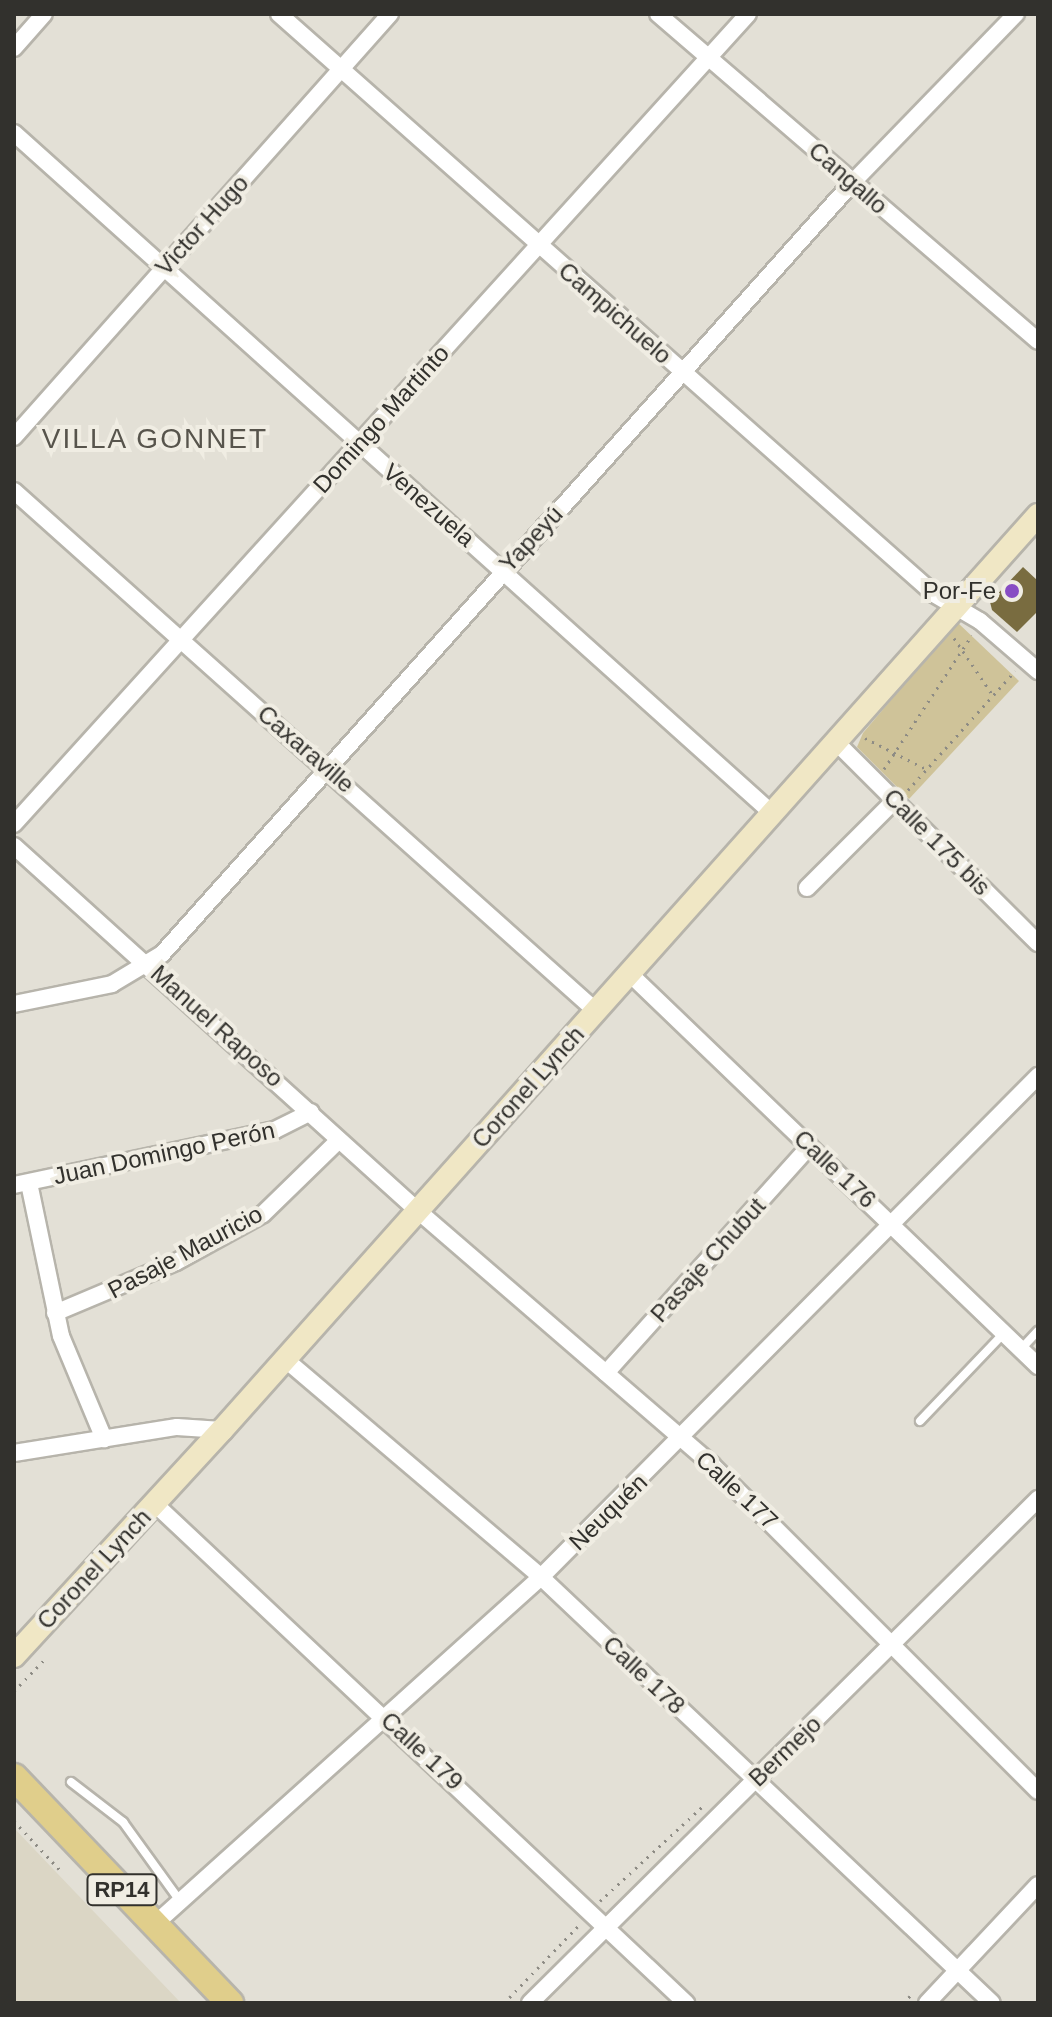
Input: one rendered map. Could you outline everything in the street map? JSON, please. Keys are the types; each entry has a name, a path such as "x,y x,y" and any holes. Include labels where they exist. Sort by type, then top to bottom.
{"main road":[{"name":"Coronel Lynch","path":"14,1656 222,1430 772,813 947,632 969,614 1038,515"},
{"name":"RP14","path":"14,1777 230,2003"}],"street":[{"path":"14,48 44,14"},
{"name":"Campichuelo","path":"279,14 537,246 934,594 969,614 1032,665"},
{"name":"Victor Hugo","path":"14,437 390,14"},
{"name":"Cangallo","path":"658,14 1038,341"},
{"name":"Domingo Martinto","path":"14,824 748,14"},
{"name":"Yapeyú","path":"14,1004 112,984 150,964 853,182 1016,14"},
{"name":"Venezuela","path":"14,133 162,270 503,569 772,813"},
{"name":"Caxaraville","path":"14,491 182,642 329,767 596,1011"},
{"name":"Calle 175 bis","path":"850,735 900,797 1038,943"},
{"path":"807,888 900,797"},
{"name":"Manuel Raposo","path":"14,846 150,964 417,1210"},
{"name":"Calle 176","path":"630,974 892,1221 1038,1366"},
{"name":"Neuquén","path":"155,1924 541,1577 682,1441 892,1221 1038,1076"},
{"name":"Juan Domingo Perón","path":"21,1184 275,1130 311,1112"},
{"name":"Pasaje Mauricio","path":"55,1313 176,1262 263,1214 339,1140"},
{"name":"Pasaje Chubut","path":"606,1373 810,1146"},
{"path":"21,1184 55,1313 104,1439"},
{"name":"Calle 177","path":"417,1210 682,1441 896,1645 1038,1791"},
{"name":"Calle 178","path":"285,1359 541,1577 992,2003"},
{"path":"14,1453 177,1427 222,1430"},
{"name":"Bermejo","path":"530,2003 605,1926 896,1645 1038,1499"},
{"name":"Calle 179","path":"155,1504 686,2003"},
{"path":"927,2003 1038,1885"}],"lane":[{"path":"1021,1349 1038,1331"},
{"path":"920,1421 1004,1332"},
{"path":"71,1782 123,1822 180,1901"}],"path":[{"path":"945,649 947,632 969,614"},
{"path":"873,763 882,772 963,651 969,614"},
{"path":"947,632 993,695"},
{"path":"900,797 993,695 1032,665"},
{"path":"850,735 874,727"},
{"path":"850,735 863,747"},
{"path":"850,735 926,769"},
{"path":"14,1691 46,1658"},
{"path":"504,2003 700,1807 713,1803"},
{"path":"14,1821 59,1869"}],"shaded area":[{"path":"957,622 1019,681 909,799 857,747 863,733"},
{"path":"14,1828 181,2003 14,2003"}],"building":[{"path":"1023,567 1038,581 1038,611 1017,632 992,610 990,602"}],"place":[{"name":"Por-Fe","path":"1012,591"}],"district":[{"name":"VILLA GONNET","path":"155,439"}]}
